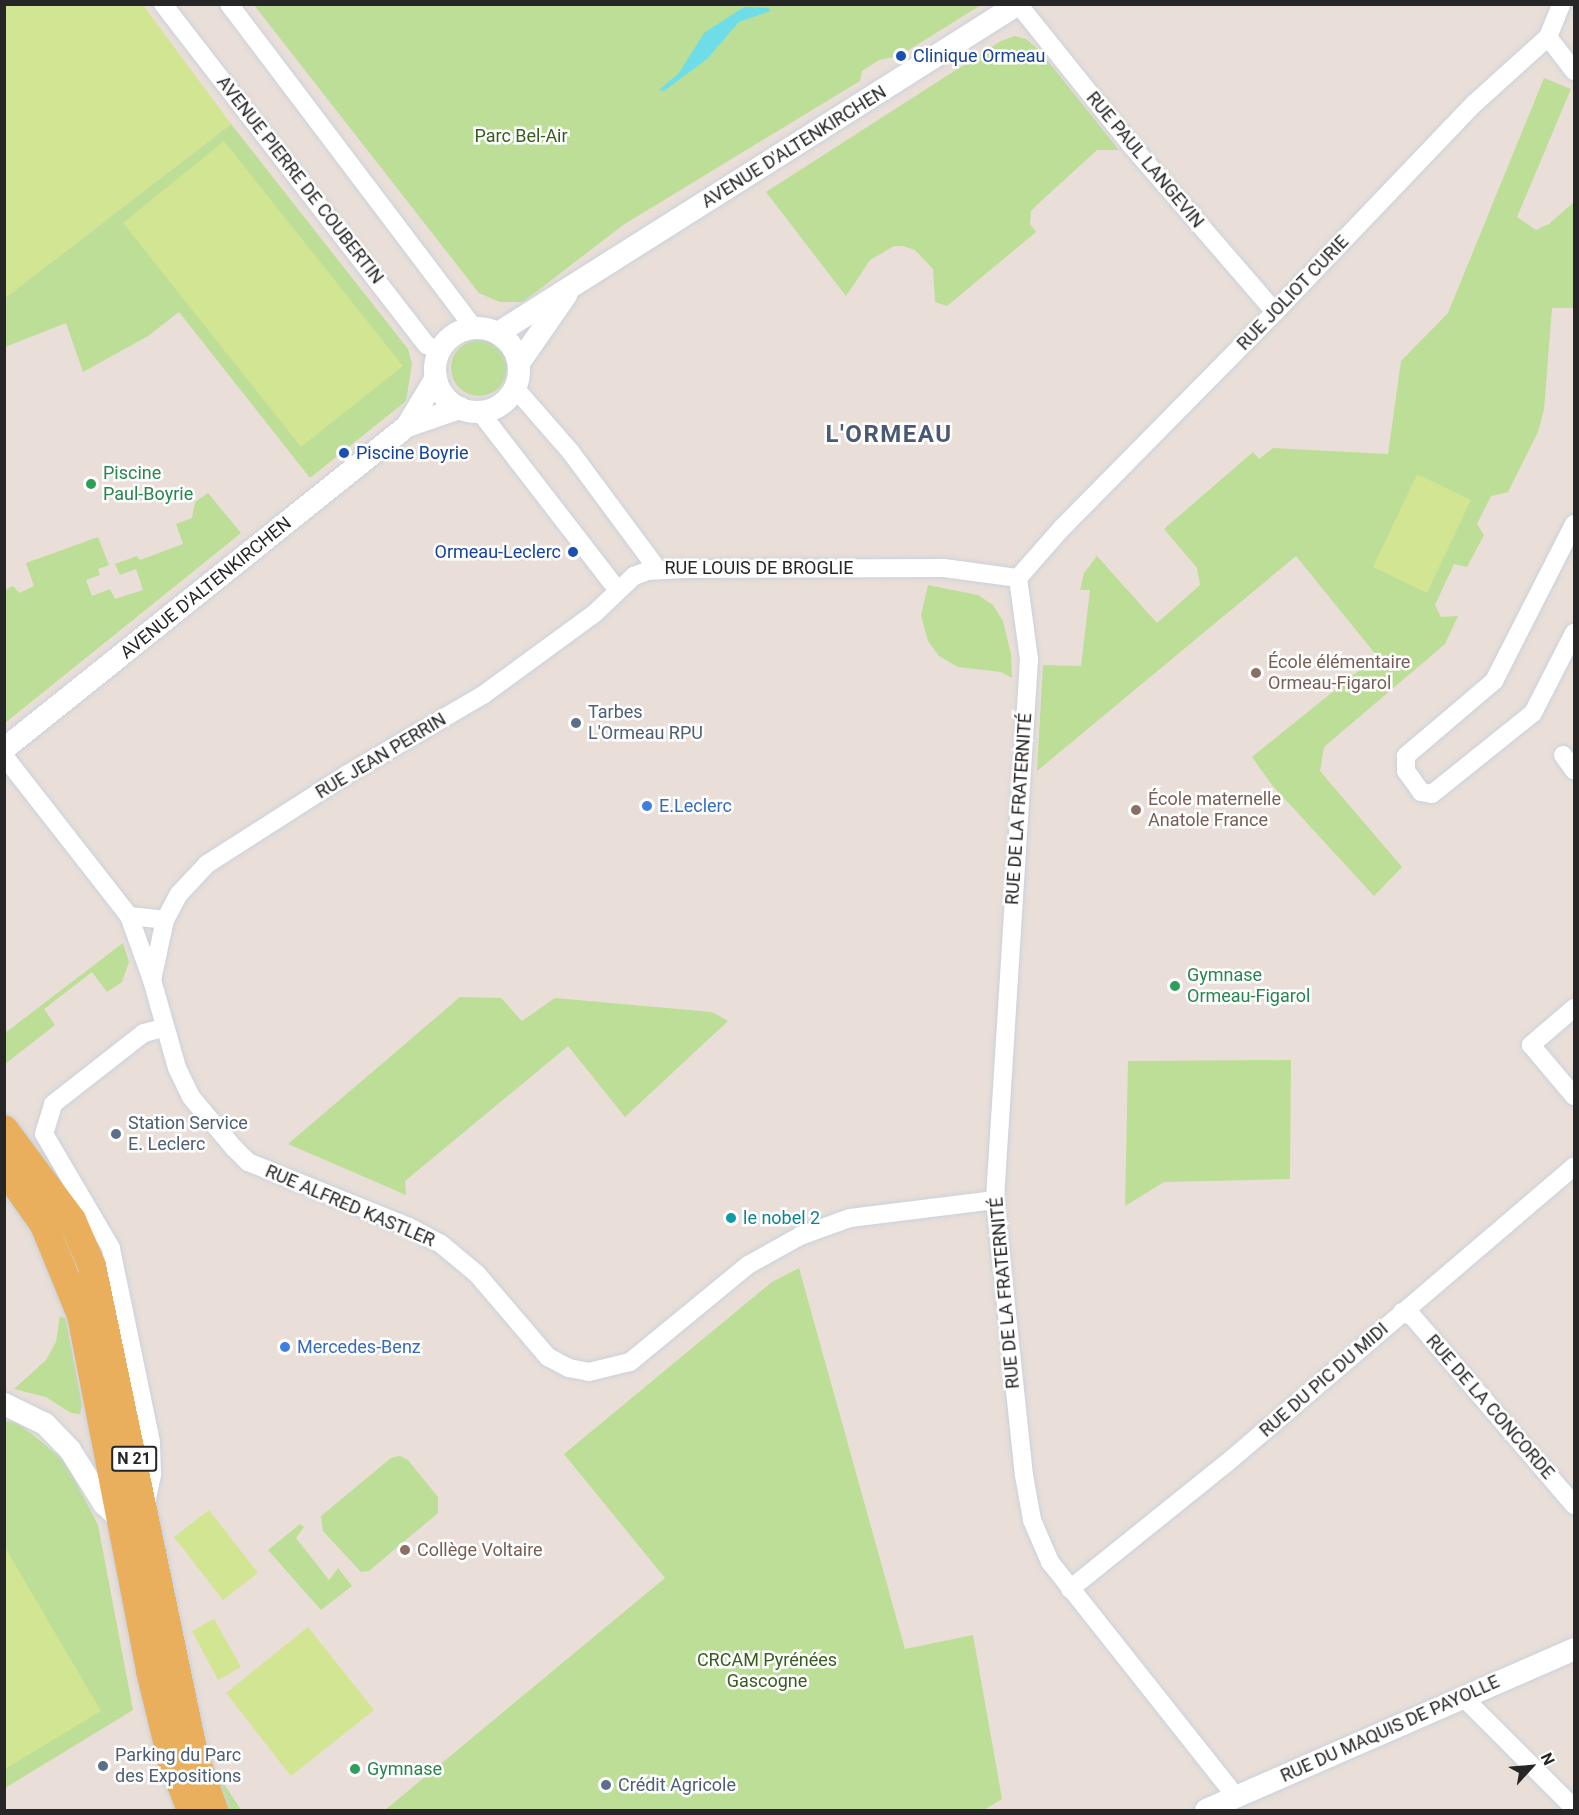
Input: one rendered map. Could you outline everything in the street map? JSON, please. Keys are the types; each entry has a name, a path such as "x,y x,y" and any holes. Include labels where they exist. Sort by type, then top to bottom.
{"main road":[{"name":"N 21","path":"4,1130 50,1188 84,1243 108,1329 133,1516 172,1762 191,1810"},
{"name":"N 21","path":"4,1168 45,1225 81,1315 194,1755 214,1810"}],"street":[{"name":"AVENUE PIERRE DE COUBERTIN","path":"163,4 427,345 440,352"},
{"path":"229,4 474,328"},
{"name":"AVENUE D'ALTENKIRCHEN","path":"498,333 1018,4"},
{"name":"RUE PAUL LANGEVIN","path":"1018,4 1130,144 1275,312"},
{"name":"RUE JOLIOT CURIE","path":"1018,578 1062,528 1275,312 1475,103 1548,37 1562,4"},
{"path":"1548,37 1575,71"},
{"name":"AVENUE D'ALTENKIRCHEN","path":"519,363 570,289"},
{"path":"470,410 501,404 515,388 519,363 515,351 498,333 474,328 453,335 440,352 436,378 449,401 470,410 617,589"},
{"name":"AVENUE D'ALTENKIRCHEN","path":"4,749 406,426 436,378"},
{"name":"RUE LOUIS DE BROGLIE","path":"515,388 570,451 658,570 944,568 1018,578"},
{"name":"AVENUE D'ALTENKIRCHEN","path":"406,426 470,410"},
{"path":"1575,524 1494,681 1406,756 1406,771 1421,792 1432,794 1533,713 1575,633"},
{"name":"RUE JEAN PERRIN","path":"152,980 165,920 179,894 207,864 346,775 483,695 595,613 617,589 634,576 658,570"},
{"name":"RUE DE LA FRATERNITÉ","path":"1018,578 1029,658 995,1200 1026,1486 1040,1538 1050,1562 1236,1797"},
{"path":"1563,755 1575,770"},
{"name":"RUE ALFRED KASTLER","path":"4,756 129,916 152,980 163,1028 191,1097 248,1162 409,1227 441,1244 477,1274 548,1357 589,1372 630,1362 748,1265 800,1236 850,1218 995,1200"},
{"path":"129,916 165,920"},
{"path":"1575,1008 1531,1046 1575,1096"},
{"path":"4,1404 45,1424 70,1450 104,1504 133,1516 152,1474 151,1442 111,1248 44,1134 53,1104 144,1033 163,1028"},
{"name":"RUE DU PIC DU MIDI","path":"1070,1588 1228,1462 1575,1166"},
{"name":"RUE DE LA CONCORDE","path":"1402,1312 1413,1317 1575,1505"},
{"name":"RUE DU MAQUIS DE PAYOLLE","path":"1206,1810 1575,1649"},
{"path":"1463,1697 1575,1808"}],"green space":[{"path":"5,4 143,5 231,124 5,298"},
{"name":"Parc Bel-Air","path":"254,5 981,5 899,56 879,60 862,71 860,81 623,225 523,302 500,302 479,293"},
{"path":"1015,36 1026,39 1039,50 1119,150 1097,150 1031,211 1030,224 1036,232 947,306 935,302 933,269 915,250 903,246 894,246 870,260 846,296 766,192 1001,41"},
{"path":"1544,78 1571,89 1517,217 1536,230 1549,224 1574,202 1574,308 1552,308 1544,410 1538,432 1508,492 1491,496 1477,524 1484,535 1467,567 1454,564 1435,605 1441,617 1458,616 1445,644 1324,747 1320,771 1402,867 1374,896 1272,785 1252,757 1377,656 1296,556 1037,771 1043,665 1081,666 1090,590 1080,590 1084,573 1097,556 1157,623 1200,585 1197,568 1164,529 1253,452 1259,459 1273,448 1388,454 1401,361 1448,313"},
{"path":"231,124 408,349 412,364 406,401 310,478 179,312 148,336 83,372 66,323 5,347 5,298"},
{"path":"224,141 403,366 301,447 123,223"},
{"path":"474,340 484,340 499,348 505,357 507,368 505,379 499,388 484,396 474,396 463,391 456,384 451,373 451,363 456,352 463,345"},
{"path":"1417,474 1471,500 1427,593 1373,567"},
{"path":"208,493 241,533 5,723 5,590 13,586 19,593 34,586 26,563 98,537 109,565 98,569 100,575 86,580 92,596 110,589 115,599 143,590 136,569 120,575 115,564 137,556 140,560 183,544 176,524 192,518 195,502"},
{"path":"928,585 978,595 993,605 1003,621 1011,654 1012,678 1001,672 958,667 939,656 928,641 921,615"},
{"path":"123,943 129,962 122,982 107,992 92,972 44,1009 55,1025 5,1064 5,1033"},
{"path":"460,997 501,998 522,1021 555,998 712,1012 728,1021 625,1117 568,1046 405,1181 406,1195 288,1144"},
{"path":"1291,1060 1290,1179 1164,1182 1125,1206 1128,1061"},
{"name":"CRCAM Pyrénées Gascogne","path":"799,1268 905,1649 973,1635 1002,1799 984,1810 385,1810 665,1578 564,1454 772,1282"},
{"path":"60,1316 66,1319 82,1405 80,1414 71,1413 46,1397 14,1389 46,1360 56,1342"},
{"path":"5,1421 17,1422 65,1461 98,1525 133,1710 5,1788"},
{"path":"400,1456 408,1460 438,1497 438,1513 369,1571 361,1572 323,1531 321,1516 391,1458"},
{"path":"209,1510 258,1573 223,1600 174,1537"},
{"path":"300,1524 304,1527 296,1538 329,1580 338,1568 352,1586 321,1610 268,1550"},
{"path":"6,1549 101,1711 5,1769 4,1550"},
{"path":"214,1619 241,1667 218,1680 192,1631"},
{"path":"308,1627 374,1710 291,1776 226,1693"},
{"path":"213,1766 224,1784 241,1810 225,1810"}],"water":[{"path":"744,7 769,8 770,11 739,22 707,59 664,91 659,90 679,73 704,33"}],"place":[{"name":"Clinique Ormeau","path":"901,56"},
{"name":"Piscine Boyrie","path":"344,453"},
{"name":"Piscine Paul-Boyrie","path":"91,484"},
{"name":"Ormeau-Leclerc","path":"573,552"},
{"name":"École élémentaire Ormeau-Figarol","path":"1256,673"},
{"name":"Tarbes L'Ormeau RPU","path":"576,723"},
{"name":"E.Leclerc","path":"647,806"},
{"name":"École maternelle Anatole France","path":"1136,810"},
{"name":"Gymnase Ormeau-Figarol","path":"1175,986"},
{"name":"Station Service E. Leclerc","path":"116,1134"},
{"name":"le nobel 2","path":"731,1218"},
{"name":"Mercedes-Benz","path":"285,1347"},
{"name":"Collège Voltaire","path":"405,1550"},
{"name":"Parking du Parc des Expositions","path":"103,1766"},
{"name":"Gymnase","path":"355,1769"},
{"name":"Crédit Agricole","path":"606,1785"}],"district":[{"name":"L'ORMEAU","path":"889,435"}]}
